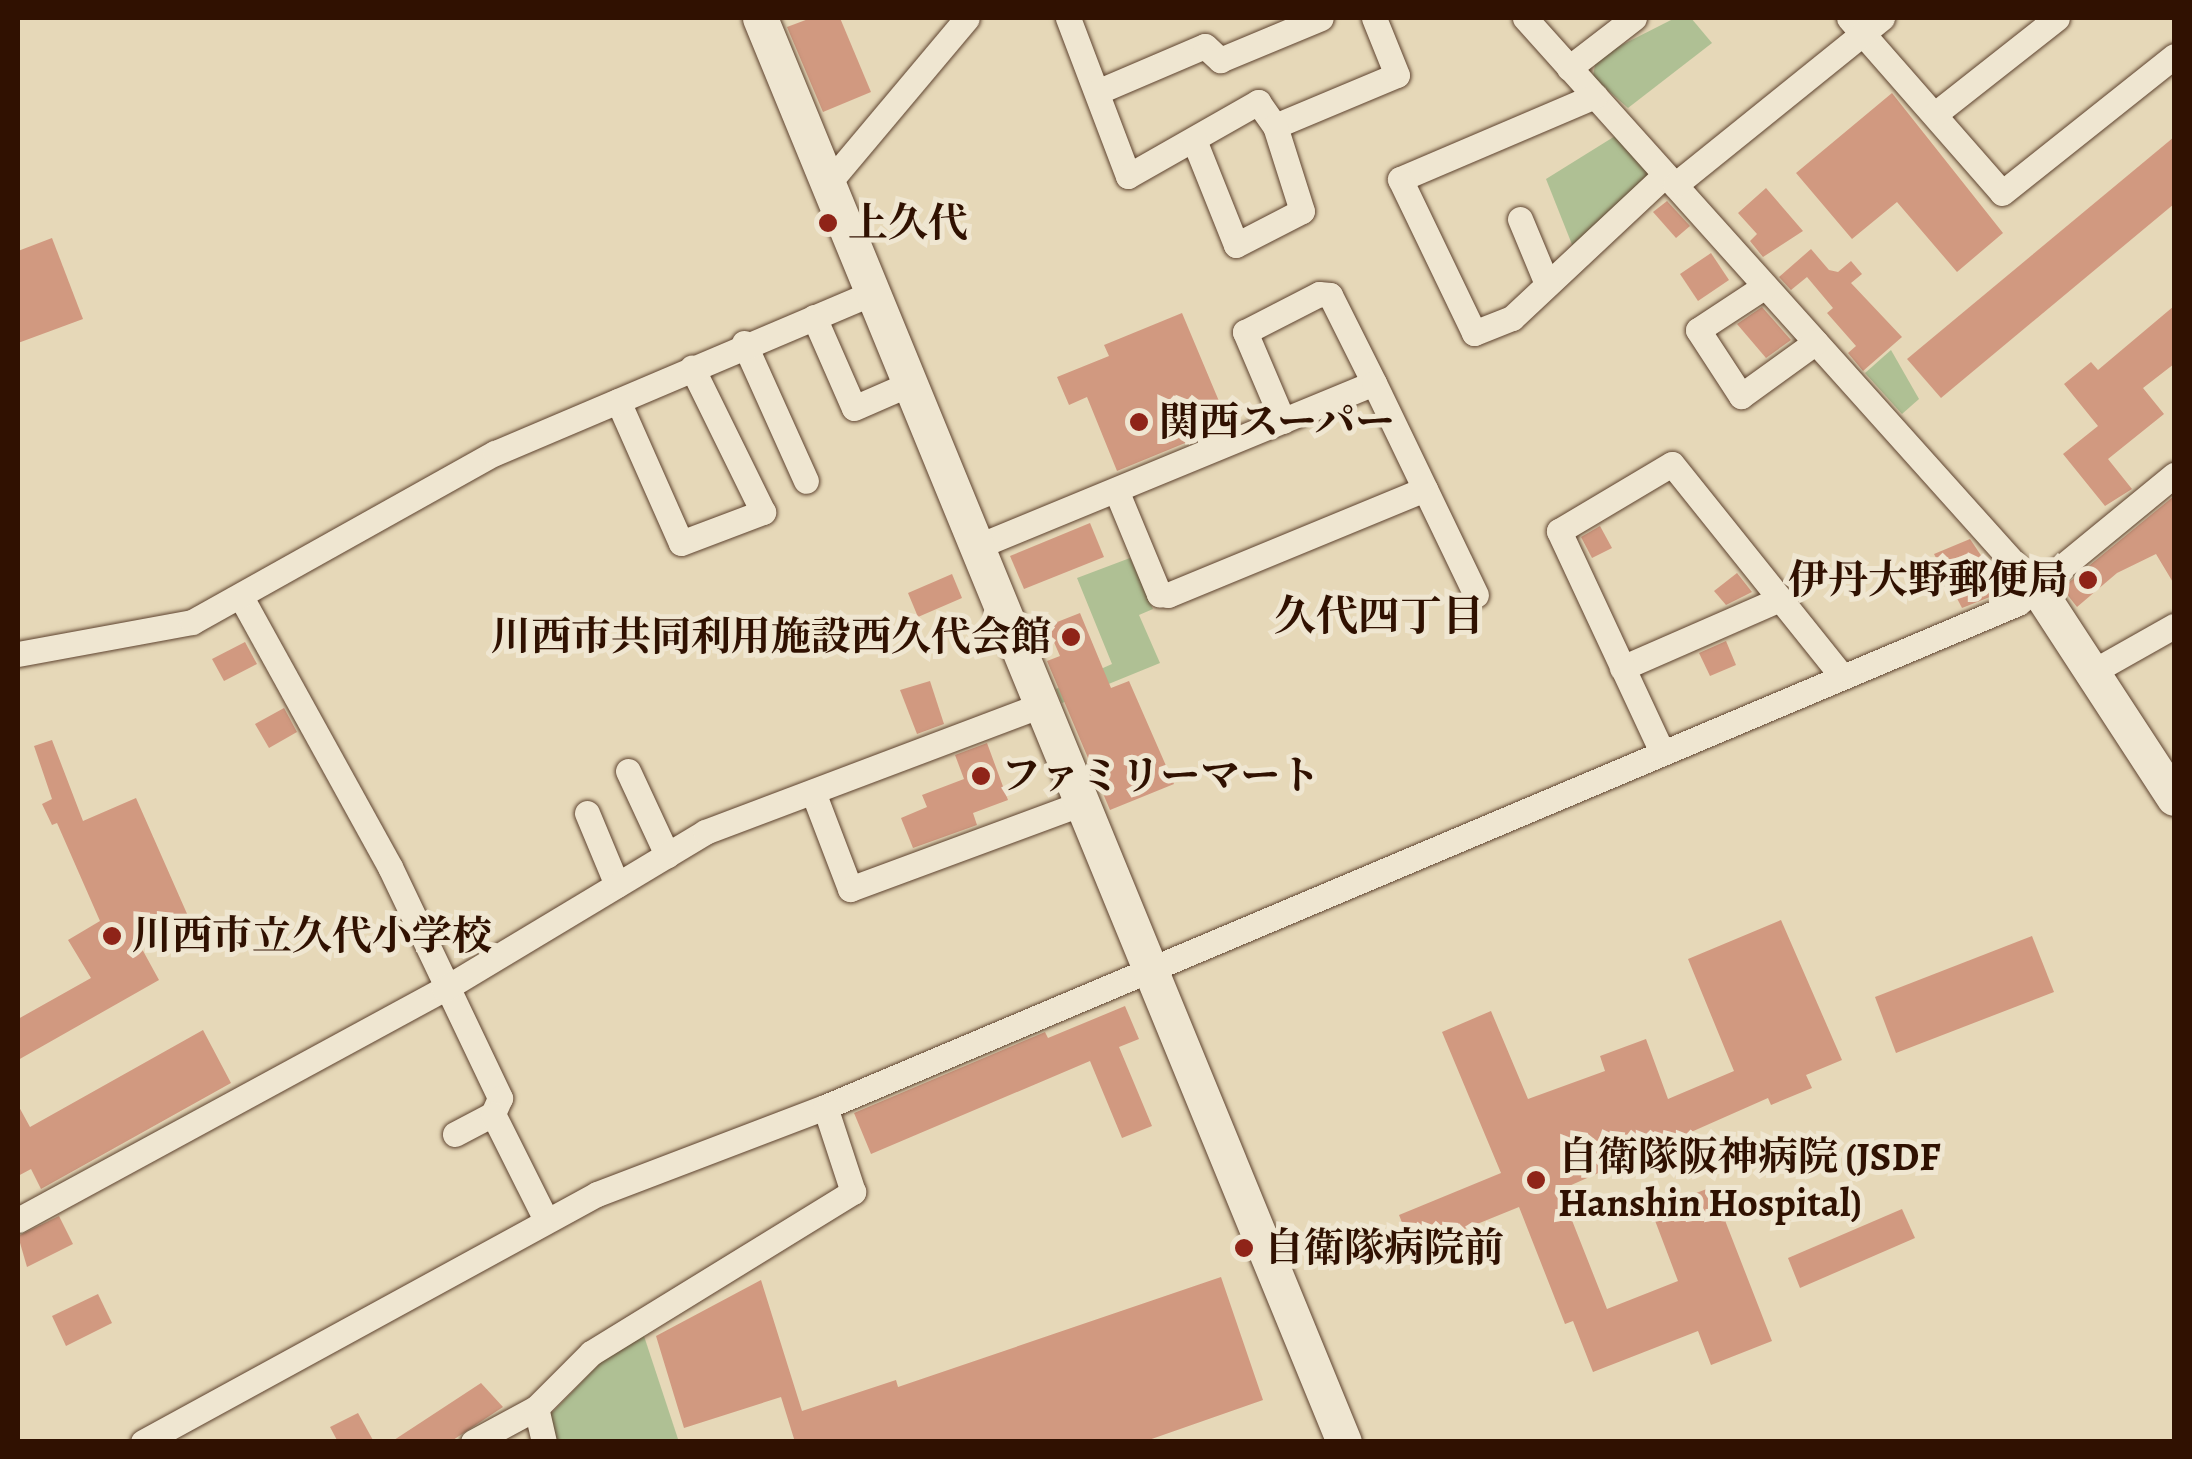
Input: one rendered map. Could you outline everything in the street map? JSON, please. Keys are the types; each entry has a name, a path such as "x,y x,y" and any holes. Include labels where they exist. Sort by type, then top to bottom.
{"street":[{"path":"760,18 1147,970 1344,1442"},
{"path":"826,186 966,18"},
{"path":"1068,18 1128,176 1258,102 1275,126 1302,211 1236,245 1194,140"},
{"path":"1097,92 1204,46 1220,60 1321,18"},
{"path":"1275,126 1398,75 1374,18"},
{"path":"1525,18 2039,592 2169,776"},
{"path":"1570,68 1634,18"},
{"path":"1935,114 2057,18"},
{"path":"1594,96 1400,179 1474,333 1512,318 1670,180 1865,23 2002,193 2174,56"},
{"path":"1520,219 1548,284"},
{"path":"1764,286 1698,330 1741,396 1816,342"},
{"path":"18,654 170,631 241,597 444,478 744,343 872,294"},
{"path":"1282,421 1245,332 1320,294 1330,294 1476,595"},
{"path":"814,317 854,408 909,384"},
{"path":"744,343 806,481"},
{"path":"618,401 681,542 762,512 692,368"},
{"path":"976,548 1374,383"},
{"path":"1662,752 1558,530 1672,464 1842,676"},
{"path":"143,1442 597,1194 825,1107 2039,592 2174,475"},
{"path":"1116,490 1159,594 1168,595 1425,489"},
{"path":"241,597 390,867 444,989 500,1098 493,1114 455,1134"},
{"path":"1622,668 1780,598"},
{"path":"2094,671 2174,626"},
{"path":"18,1220 444,989 705,832 1042,705"},
{"path":"628,771 667,855"},
{"path":"813,792 850,889 1080,804"},
{"path":"587,813 617,885"},
{"path":"473,1442 536,1408 591,1353 852,1192 825,1107"},
{"path":"493,1114 546,1220"},
{"path":"536,1408 544,1442"}],"green space":[{"path":"1675,18 1691,18 1712,43 1628,108 1593,77 1596,58"},
{"path":"1620,133 1656,172 1573,247 1546,179"},
{"path":"1891,350 1919,399 1902,414 1865,373"},
{"path":"1130,558 1153,609 1139,615 1160,663 1062,703 1056,689 1112,664 1077,578"},
{"path":"642,1330 678,1439 552,1441 546,1419 613,1350"}],"building":[{"path":"811,18 840,18 871,92 823,112 787,27"},
{"path":"1892,93 2003,233 1957,272 1897,202 1852,239 1796,173"},
{"path":"2174,137 2174,204 1941,398 1907,359"},
{"path":"1766,188 1803,231 1763,257 1750,241 1757,234 1738,213"},
{"path":"1667,201 1690,226 1676,238 1653,212"},
{"path":"52,238 83,319 18,343 18,251"},
{"path":"1811,249 1829,270 1838,272 1851,261 1862,274 1851,283 1902,337 1863,371 1848,353 1856,346 1827,313 1833,308 1807,277 1791,290 1779,277"},
{"path":"1711,253 1729,280 1698,301 1680,274"},
{"path":"2174,306 2174,364 2143,388 2164,414 2108,459 2132,489 2105,506 2063,454 2098,426 2064,384 2091,362 2098,370"},
{"path":"1762,307 1791,340 1766,358 1737,324"},
{"path":"1182,313 1229,425 1117,471 1087,397 1069,405 1057,377 1109,356 1104,345"},
{"path":"2174,496 2174,584 2156,554 2117,573 2077,607 2062,588"},
{"path":"1090,523 1104,557 1024,589 1010,556"},
{"path":"1600,526 1612,548 1592,558 1581,537"},
{"path":"1970,539 2005,591 1962,608 1934,554"},
{"path":"1737,573 1752,592 1726,605 1714,591"},
{"path":"952,574 962,598 918,617 908,593"},
{"path":"1080,613 1111,688 1129,681 1174,784 1110,810 1047,661 1060,656 1047,626"},
{"path":"1726,641 1736,665 1710,676 1699,653"},
{"path":"245,642 257,664 224,681 212,659"},
{"path":"930,681 944,724 917,734 900,690"},
{"path":"284,708 297,732 269,748 255,724"},
{"path":"52,740 83,821 136,798 188,916 136,938 159,980 18,1060 18,1019 91,978 68,940 100,921 57,823 52,825 42,804 52,799 34,746"},
{"path":"987,743 1008,800 973,813 977,825 913,848 901,818 927,807 922,795 964,779 955,755"},
{"path":"1781,920 1842,1060 1806,1075 1812,1088 1771,1105 1768,1098 1560,1190 1607,1309 1678,1281 1651,1210 1712,1187 1772,1341 1711,1365 1698,1331 1593,1372 1573,1321 1565,1324 1519,1207 1413,1250 1399,1215 1501,1173 1442,1032 1491,1011 1528,1099 1605,1071 1600,1056 1646,1039 1668,1099 1734,1071 1688,959"},
{"path":"2032,936 2054,992 1896,1053 1875,997"},
{"path":"1125,1006 1139,1039 1119,1047 1152,1126 1122,1138 1090,1061 871,1154 854,1113 1045,1032 1048,1038"},
{"path":"203,1030 231,1083 41,1189 31,1169 18,1176 18,1105 30,1127"},
{"path":"1902,1209 1915,1238 1800,1288 1788,1258"},
{"path":"59,1216 73,1244 27,1267 18,1236"},
{"path":"1221,1277 1263,1400 1143,1442 795,1442 781,1397 684,1428 656,1336 761,1280 802,1411 896,1380 898,1387"},
{"path":"98,1294 112,1323 66,1346 52,1316"},
{"path":"481,1383 503,1407 450,1442 391,1442"},
{"path":"358,1413 374,1442 338,1442 330,1427"}],"place":[{"name":"上久代","path":"828,223"},
{"name":"関西スーパー","path":"1139,422"},
{"name":"伊丹大野郵便局","path":"2088,580"},
{"name":"川西市共同利用施設西久代会館","path":"1071,637"},
{"name":"ファミリーマート","path":"981,776"},
{"name":"川西市立久代小学校","path":"112,936"},
{"name":"自衛隊阪神病院 (JSDF Hanshin Hospital)","path":"1536,1180"},
{"name":"自衛隊病院前","path":"1244,1248"}],"district":[{"name":"久代四丁目","path":"1379,616"}]}
